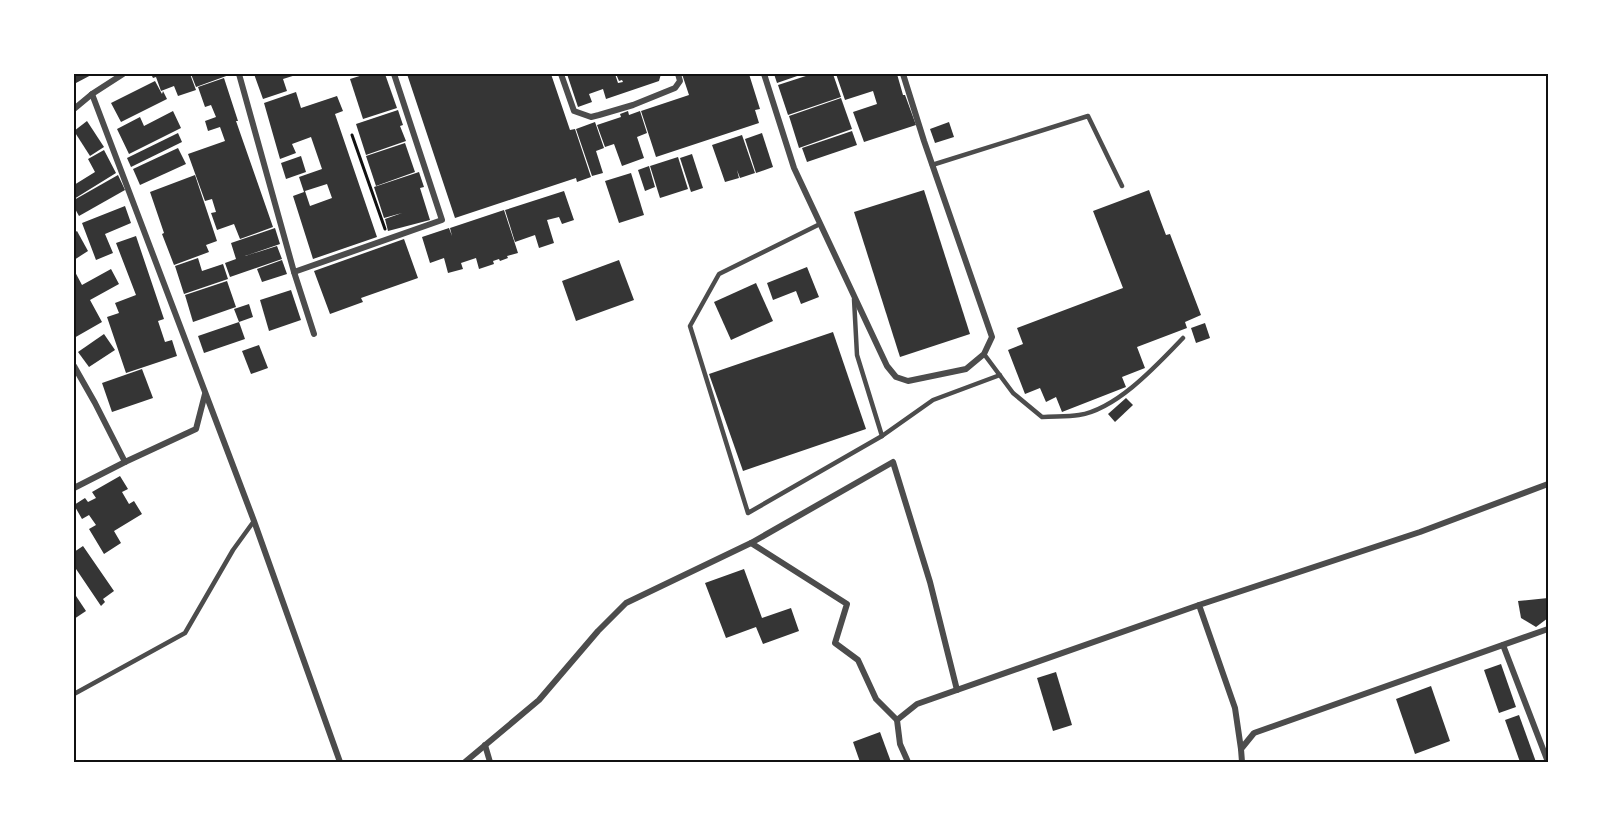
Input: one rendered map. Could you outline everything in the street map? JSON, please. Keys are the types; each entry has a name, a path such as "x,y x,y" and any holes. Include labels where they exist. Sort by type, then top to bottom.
{"street":[{"path":"74,109 123,74"},
{"path":"239,74 294,272 314,334"},
{"path":"294,272 442,220 394,74"},
{"path":"561,74 574,111 591,117 633,105 675,88 680,81 678,74"},
{"path":"764,74 794,168 820,224 887,366 896,377 908,381 966,369 984,354 992,337 903,74"},
{"path":"92,94 254,521 340,762"},
{"path":"74,366 124,462"},
{"path":"74,488 196,429 206,393"},
{"path":"465,762 539,700 598,631 627,603 751,543 893,462 930,582 957,690"},
{"path":"897,720 917,704 1199,605 1420,532 1548,484"},
{"path":"751,543 847,604 835,643 858,660 876,699 897,720 900,744 908,762"},
{"path":"1199,605 1235,708 1242,762"},
{"path":"1241,749 1254,733 1548,630"},
{"path":"1503,645 1548,762"},
{"path":"485,745 490,762"}],"lane":[{"path":"932,165 1088,116 1122,186"},
{"path":"820,224 719,274 690,326 748,513 882,436 933,400 1000,375"},
{"path":"854,296 857,356 882,436"},
{"path":"984,354 1013,393 1042,417 1080,416 1110,403 1139,383 1183,338"},
{"path":"74,694 185,633 233,550 254,521"}],"path":[{"path":"352,135 388,239"}],"building":[{"path":"74,74 93,74 76,83"},
{"path":"151,74 190,74 196,90 178,96 174,86 161,91 156,77 153,78"},
{"path":"191,74 229,74 229,75 196,87"},
{"path":"254,74 299,74 283,79 287,91 263,99"},
{"path":"366,74 385,74 397,108 363,119 350,79"},
{"path":"407,74 551,74 570,130 575,129 591,177 577,182 576,178 455,218"},
{"path":"567,74 615,74 618,83 623,82 619,81 616,74 661,74 659,81 606,99 603,89 589,94 592,102 578,107"},
{"path":"682,74 749,74 760,109 755,110 759,123 656,157 641,111 689,95"},
{"path":"774,74 803,74 777,83"},
{"path":"812,74 833,74 841,97 788,115 778,85"},
{"path":"836,74 897,74 916,125 864,142 853,112 877,104 873,91 845,100"},
{"path":"224,78 238,121 236,121 273,227 240,239 234,224 217,230 211,213 216,212 212,199 205,201 188,154 225,141 220,127 208,131 205,121 216,117 211,105 205,107 198,87"},
{"path":"155,81 167,99 121,122 111,103"},
{"path":"296,92 301,108 337,96 343,111 335,114 377,237 313,259 293,196 304,192 299,177 322,169 311,137 292,144 296,153 280,159 264,103","holes":["327,184 332,198 310,206 305,191"]},
{"path":"841,98 852,129 799,148 789,116"},
{"path":"398,110 403,125 400,126 406,141 366,155 356,124"},
{"path":"173,111 181,128 129,154 117,129 140,117 144,126"},
{"path":"628,111 629,115 640,111 647,133 637,137 644,158 622,166 614,144 605,147 597,125 621,117 620,114"},
{"path":"87,121 104,147 90,156 74,131"},
{"path":"595,122 604,148 596,151 603,173 592,176 576,129"},
{"path":"949,122 954,137 935,143 930,129"},
{"path":"852,131 857,145 807,162 802,148"},
{"path":"178,133 182,142 131,167 127,158"},
{"path":"762,133 773,167 756,173 745,139"},
{"path":"742,135 755,173 740,178 737,170 739,178 725,182 712,145"},
{"path":"405,143 415,172 376,186 366,156"},
{"path":"178,148 186,164 140,185 133,169"},
{"path":"104,150 116,173 74,199 74,185 95,172 88,159"},
{"path":"692,154 703,188 691,192 680,158"},
{"path":"301,156 306,172 286,179 281,163"},
{"path":"678,157 688,189 660,198 650,166"},
{"path":"649,166 655,187 645,191 638,170"},
{"path":"419,172 424,187 420,188 430,220 388,231 385,219 402,213 384,218 374,187"},
{"path":"631,173 644,215 619,223 605,181"},
{"path":"118,175 125,190 79,216 74,207 74,200"},
{"path":"195,175 217,241 206,245 209,252 174,265 150,192"},
{"path":"924,190 970,334 900,357 854,212"},
{"path":"1149,190 1166,235 1170,234 1201,315 1185,322 1187,328 1137,347 1145,368 1122,377 1126,387 1062,412 1056,397 1046,402 1040,388 1025,394 1008,350 1023,344 1017,328 1123,288 1093,211"},
{"path":"564,191 574,220 562,224 559,217 547,220 554,243 539,248 535,235 515,242 505,210"},
{"path":"125,206 131,223 105,234 113,253 96,260 82,223"},
{"path":"504,210 518,253 500,261 499,259 493,261 494,264 479,269 476,258 461,263 463,269 448,273 444,258 430,263 422,237 449,228 452,236 450,228"},
{"path":"275,228 280,244 245,256 277,246 282,259 230,277 225,263 236,259 231,243"},
{"path":"77,231 88,251 74,260 74,233"},
{"path":"136,236 164,319 158,321 165,342 172,340 177,356 126,373 107,317 119,313 115,303 136,295 116,243"},
{"path":"404,239 418,278 361,298 363,302 330,314 314,271"},
{"path":"198,258 202,271 223,264 228,279 184,294 175,266"},
{"path":"282,260 287,274 262,282 257,269"},
{"path":"619,260 634,300 576,321 562,281"},
{"path":"807,267 819,297 801,304 796,291 773,300 767,283"},
{"path":"111,269 119,284 90,300 102,322 74,338 74,270 82,285"},
{"path":"227,281 236,307 193,322 185,295"},
{"path":"756,283 773,321 731,340 714,302"},
{"path":"291,290 301,320 269,331 260,300"},
{"path":"249,304 253,317 239,322 234,309"},
{"path":"239,322 245,339 204,353 198,336"},
{"path":"1205,323 1210,338 1196,343 1191,328"},
{"path":"833,332 866,429 743,471 709,374"},
{"path":"104,334 115,350 89,367 78,352"},
{"path":"259,345 268,368 251,374 242,351"},
{"path":"142,369 153,398 112,412 102,383"},
{"path":"1126,398 1133,405 1115,422 1108,414"},
{"path":"120,476 128,489 122,492 129,504 134,501 142,514 114,531 121,543 104,554 89,529 96,525 89,515 82,519 74,505 85,498 88,502 96,498 92,492"},
{"path":"83,546 114,591 103,599 105,602 101,606 74,566 74,552"},
{"path":"744,569 762,618 791,608 799,631 763,644 756,627 726,638 705,583"},
{"path":"74,593 86,611 74,619"},
{"path":"1548,598 1548,618 1536,627 1521,618 1518,601"},
{"path":"1501,664 1516,707 1499,713 1484,670"},
{"path":"1056,672 1072,725 1053,731 1037,678"},
{"path":"1431,686 1450,741 1415,754 1396,699"},
{"path":"1519,715 1536,762 1520,762 1505,720"},
{"path":"880,732 891,762 860,762 853,742"}]}
